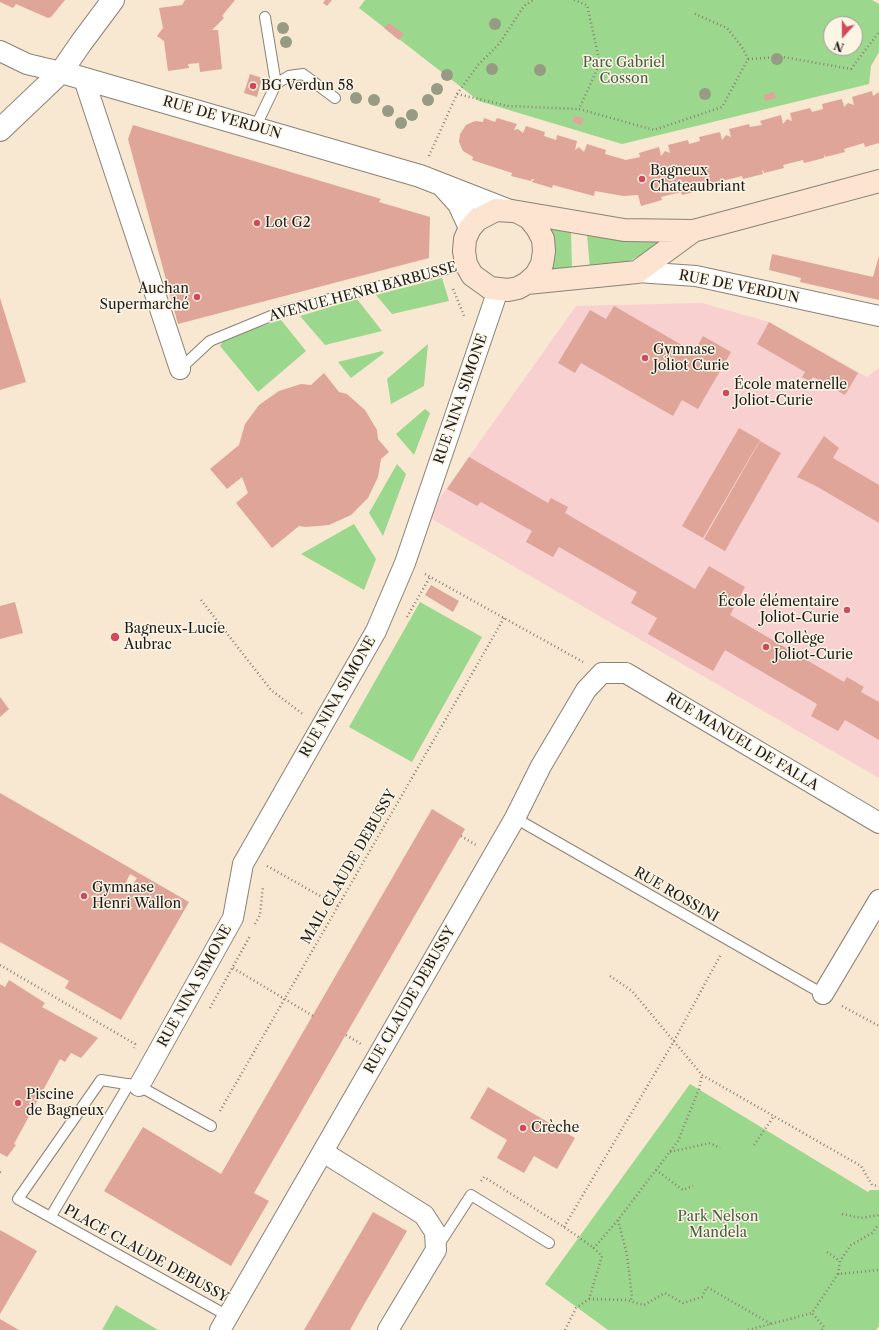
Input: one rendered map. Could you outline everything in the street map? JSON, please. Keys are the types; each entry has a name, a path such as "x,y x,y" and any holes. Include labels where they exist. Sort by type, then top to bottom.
{"main road":[{"path":"512,211 529,218 537,228 543,245 542,264 536,275 527,283 508,290 498,290 482,284 472,275 466,264 464,252 465,239 470,228 477,220 496,210 512,211 624,230 693,231 879,181"},
{"path":"637,272 693,231"},
{"name":"RUE DE VERDUN","path":"527,283 637,272"}],"street":[{"path":"0,130 61,72 113,0"},
{"name":"RUE DE VERDUN","path":"0,51 27,64 130,91 420,176 512,211"},
{"path":"84,79 180,369"},
{"name":"RUE DE VERDUN","path":"443,186 459,204 470,228"},
{"name":"RUE DE VERDUN","path":"637,272 696,276 879,316"},
{"name":"RUE NINA SIMONE","path":"134,1085 233,918 243,864 376,631 405,563 498,290"},
{"name":"RUE CLAUDE DEBUSSY","path":"224,1323 515,818 541,766 582,696 602,673"},
{"name":"RUE MANUEL DE FALLA","path":"602,673 626,673 879,823"},
{"path":"822,994 879,900"},
{"path":"323,1152 424,1214 435,1232 436,1250 388,1330"}],"lane":[{"path":"265,17 276,84"},
{"path":"255,128 276,84 289,76 303,74 335,98"},
{"name":"AVENUE HENRI BARBUSSE","path":"180,369 210,341 283,311 445,271 466,264"},
{"name":"RUE ROSSINI","path":"515,818 822,994"},
{"name":"PLACE CLAUDE DEBUSSY","path":"211,1126 134,1085 101,1080 18,1199 51,1216 224,1323"},
{"name":"PLACE CLAUDE DEBUSSY","path":"51,1216 134,1085"},
{"path":"436,1250 471,1195 549,1243"}],"path":[{"path":"420,176 457,94 478,65 499,44 524,6 534,0"},
{"path":"574,0 586,5 600,63 579,109"},
{"path":"693,13 726,28 742,47 748,59"},
{"path":"748,59 783,57 851,69 879,32"},
{"path":"457,94 508,106 579,109 654,130 722,107 748,59"},
{"path":"445,271 468,325"},
{"path":"405,563 602,673"},
{"path":"406,620 430,577"},
{"path":"201,600 271,690 321,728"},
{"name":"MAIL CLAUDE DEBUSSY","path":"211,1126 504,618"},
{"path":"265,872 266,865 338,906"},
{"path":"254,928 260,915 264,879"},
{"path":"209,1009 251,934"},
{"path":"564,1227 674,1041 728,941"},
{"path":"0,965 134,1044 134,1085"},
{"path":"233,968 312,1016"},
{"path":"610,976 632,991 702,1075 861,1166 872,1185 879,1186"},
{"path":"822,994 879,1026"},
{"path":"594,1248 618,1220 678,1140 699,1089 702,1075"},
{"path":"754,1145 774,1116"},
{"path":"670,1152 710,1143 720,1148"},
{"path":"656,1170 682,1190 693,1186"},
{"path":"471,1195 484,1177 564,1227 594,1248 602,1256 588,1299 576,1308 565,1330"},
{"path":"842,1214 861,1218 879,1215"},
{"path":"618,1220 627,1255 632,1297 630,1302"},
{"path":"748,1330 812,1313 838,1274 840,1261 851,1245 872,1233 879,1224"},
{"path":"826,1252 840,1261"},
{"path":"838,1274 879,1270"},
{"path":"588,1299 630,1302 644,1305 665,1293 683,1303 702,1296 707,1287 771,1324"},
{"path":"812,1313 824,1327 822,1330"}],"shaded area":[{"name":"Collège Joliot-Curie","path":"702,303 769,322 867,377 879,368 879,778 427,516 576,306"}],"green space":[{"name":"Parc Gabriel Cosson","path":"365,0 872,0 879,4 879,52 871,66 869,84 622,144 479,101 359,8"},
{"path":"552,224 571,231 572,269 553,271 550,269 549,229"},
{"path":"592,233 670,241 625,263 590,268 587,235"},
{"path":"442,278 449,301 392,314 376,295"},
{"path":"357,299 382,331 325,345 300,316"},
{"path":"281,320 306,351 258,392 220,346 226,337"},
{"path":"428,344 424,386 391,404 387,379"},
{"path":"382,351 384,353 351,378 338,362"},
{"path":"425,409 430,413 414,455 396,434"},
{"path":"397,464 406,474 383,536 369,513"},
{"path":"354,524 376,559 364,590 301,554"},
{"path":"420,602 482,637 412,762 349,727"},
{"name":"Park Nelson Mandela","path":"690,1084 868,1192 870,1190 879,1190 879,1326 876,1330 608,1330 545,1284"},
{"path":"116,1305 158,1330 102,1330"}],"building":[{"path":"0,0 65,0 51,17 48,18 16,4 13,8 0,2"},
{"path":"185,0 235,0 222,16 224,18 212,30 218,30 222,69 200,72 199,63 188,64 189,68 168,71 164,41 157,36 163,28 159,8 182,5"},
{"path":"325,0 332,0 327,6 323,3"},
{"path":"389,23 404,34 399,40 384,28"},
{"name":"BG Verdun 58","path":"250,74 262,78 257,97 244,93"},
{"path":"872,91 873,96 879,92 879,143 865,147 864,143 844,149 845,152 825,157 824,154 824,158 804,163 803,160 783,165 784,168 764,173 763,170 763,174 743,179 742,176 722,181 723,185 703,189 702,186 700,187 702,190 682,195 681,192 661,197 662,200 641,206 638,195 623,196 595,191 594,196 553,185 552,188 532,182 534,179 531,181 511,176 512,173 472,160 473,157 463,151 459,142 460,134 466,125 475,121 483,122 484,118 495,122 497,118 517,124 514,130 518,129 523,133 526,126 545,132 544,136 556,140 557,135 577,141 575,150 579,147 584,152 587,144 606,150 605,154 626,160 640,157 639,153 659,147 661,156 665,151 670,153 668,145 688,140 689,144 700,141 699,137 720,132 722,140 726,135 731,137 729,129 749,124 750,127 762,125 760,121 781,115 783,124 787,119 792,121 790,113 810,108 812,112 823,109 822,104 842,99 844,107 848,103 854,105 852,97"},
{"path":"774,92 776,98 765,101 764,95"},
{"path":"574,116 584,118 582,125 572,122"},
{"name":"Lot G2","path":"133,125 381,199 379,202 430,217 429,258 178,324 128,139"},
{"path":"772,254 873,277 879,256 879,300 800,282 801,278 769,270"},
{"path":"0,298 26,382 0,390"},
{"name":"Gymnase Joliot Curie","path":"614,306 694,352 703,336 731,352 698,409 682,400 673,416 581,363 575,373 558,363 590,310 606,319"},
{"path":"769,322 858,373 845,395 813,377 810,382 802,377 805,372 757,344"},
{"path":"324,373 339,392 347,394 365,410 377,430 378,439 389,452 381,459 378,477 368,498 351,515 329,525 306,527 299,526 272,548 236,503 248,493 242,477 227,489 210,469 239,445 245,424 259,405 279,391 301,384 311,385"},
{"path":"739,428 760,440 703,538 682,526"},
{"path":"824,436 839,448 833,458 879,485 879,523 816,486 797,477"},
{"path":"760,441 781,453 725,551 704,539"},
{"path":"469,457 548,503 551,498 568,507 565,513 695,589 709,566 745,587 730,615 844,682 847,677 864,687 861,692 879,702 879,740 845,720 838,731 811,716 817,704 725,650 713,671 648,634 657,618 631,603 637,592 559,547 553,557 526,542 532,531 481,502 477,506 447,489"},
{"path":"431,585 459,601 453,612 425,595"},
{"path":"15,602 23,633 0,639 0,606"},
{"path":"0,697 9,709 0,717"},
{"name":"Gymnase Henri Wallon","path":"0,793 189,902 121,1020 65,988 69,981 0,942","holes":["130,874 137,878 132,886 126,882"]},
{"path":"432,809 465,829 254,1193 269,1201 231,1266 104,1191 143,1127 221,1174"},
{"name":"Piscine de Bagneux","path":"9,980 45,1003 42,1007 98,1038 81,1058 71,1053 65,1062 60,1059 14,1144 16,1145 7,1157 0,1153 0,984 5,987"},
{"name":"Crèche","path":"488,1087 575,1138 557,1169 534,1156 524,1173 497,1158 507,1140 470,1118"},
{"path":"373,1212 407,1231 350,1330 304,1330"},
{"path":"0,1230 37,1251 0,1314"},
{"path":"0,1319 19,1330 0,1330"}],"place":[{"name":"BG Verdun 58","path":"253,86"},
{"name":"Bagneux Chateaubriant","path":"642,179"},
{"name":"Lot G2","path":"257,223"},
{"name":"Auchan Supermarché","path":"197,297"},
{"name":"Gymnase Joliot Curie","path":"645,358"},
{"name":"École maternelle Joliot-Curie","path":"726,393"},
{"name":"École élémentaire Joliot-Curie","path":"847,610"},
{"name":"Bagneux-Lucie Aubrac","path":"115,637"},
{"name":"Collège Joliot-Curie","path":"766,647"},
{"name":"Gymnase Henri Wallon","path":"84,896"},
{"name":"Piscine de Bagneux","path":"18,1103"},
{"name":"Crèche","path":"523,1128"}]}
